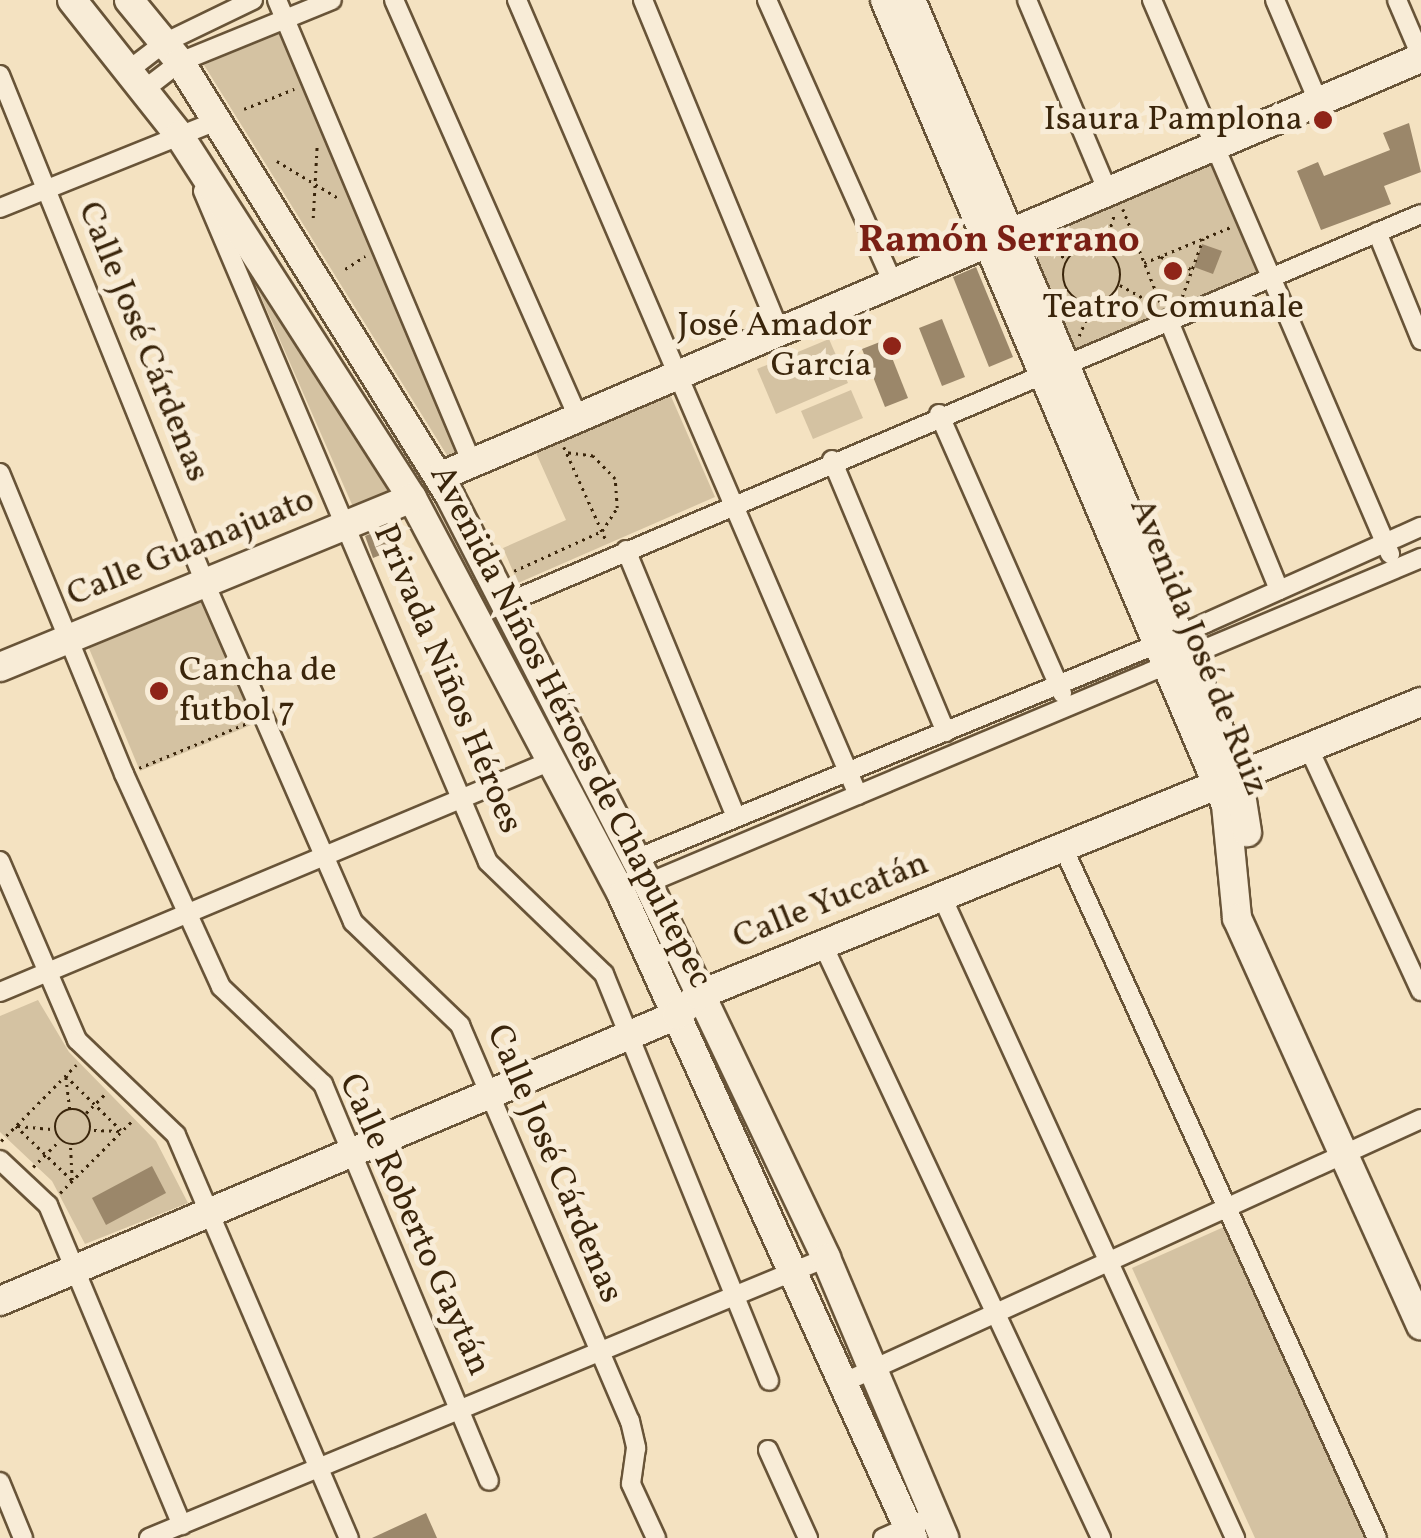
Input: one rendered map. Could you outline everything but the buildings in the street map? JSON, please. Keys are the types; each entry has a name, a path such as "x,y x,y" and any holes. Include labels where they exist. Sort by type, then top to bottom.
{"street":[{"name":"Avenida Niños Héroes de Chapultepec","path":"72,0 179,135 412,498 551,762 677,1015 847,1381 901,1534"},
{"name":"Avenida Niños Héroes de Chapultepec","path":"129,0 172,52 439,477 642,871 877,1368 939,1526"},
{"path":"137,80 172,52 254,0"},
{"path":"277,0 472,463"},
{"path":"172,52 286,19 332,0"},
{"path":"394,0 578,417"},
{"path":"517,0 858,795"},
{"path":"642,0 779,330"},
{"path":"767,0 892,281"},
{"name":"Avenida José de Ruiz","path":"886,0 998,236 1227,778 1252,911 1421,1325"},
{"name":"Avenida José de Ruiz","path":"911,0 998,236"},
{"path":"1027,0 1106,188"},
{"path":"1152,0 1396,568"},
{"path":"1275,0 1318,101"},
{"path":"439,477 1213,142 1421,57 1397,0"},
{"name":"Calle José Cárdenas","path":"0,76 204,583 353,922 460,1024 630,1422 636,1448 630,1484 656,1538"},
{"path":"0,208 216,120"},
{"name":"Privada Niños Héroes","path":"179,135 488,862 604,974 770,1381"},
{"path":"504,604 939,414 1421,214"},
{"path":"1377,232 1421,340"},
{"path":"267,272 298,252"},
{"path":"1168,319 1279,590"},
{"path":"939,414 1068,708"},
{"path":"832,460 946,732"},
{"name":"Calle Roberto Gaytán","path":"0,473 124,774 220,987 322,1084 489,1481"},
{"name":"Calle Guanajuato","path":"0,668 412,498"},
{"path":"642,871 858,795 1068,708 1279,590 1421,527"},
{"path":"626,550 735,815"},
{"path":"642,871 735,815 1058,684 1173,650 1421,558"},
{"name":"Calle Yucatán","path":"0,1300 677,1015 700,995 1421,702"},
{"path":"1308,748 1421,992"},
{"path":"0,992 325,852 551,762"},
{"path":"1062,845 1378,1538"},
{"path":"0,861 77,1040 176,1135 322,1466 349,1538"},
{"path":"942,896 1235,1538"},
{"path":"823,945 1100,1538"},
{"path":"847,1381 1421,1119"},
{"name":"Avenida José de Ruiz","path":"1352,1150 1421,1281"},
{"path":"0,1160 48,1205 182,1524"},
{"path":"149,1538 826,1258"},
{"path":"768,1450 808,1538"},
{"path":"0,1482 23,1538"},
{"path":"901,1534 939,1526"}],"path":[{"path":"244,109 294,89"},
{"path":"313,218 317,142"},
{"path":"277,160 343,201"},
{"path":"1104,248 1120,200 1164,310 1120,285"},
{"path":"1144,262 1236,225"},
{"path":"1195,297 1180,303 1203,238"},
{"path":"1104,248 1118,260 1120,285 1110,300 1092,305 1075,299 1064,285 1064,268 1073,253 1104,248"},
{"path":"346,269 366,255"},
{"path":"1158,256 1192,270"},
{"path":"563,445 606,540"},
{"path":"503,575 602,531 617,508 615,479 593,456 567,452"},
{"path":"124,774 264,716"},
{"path":"0,1142 90,1052"},
{"path":"66,1076 122,1131"},
{"path":"54,1129 70,1109 66,1076"},
{"path":"85,1114 119,1080"},
{"path":"48,1205 146,1106"},
{"path":"70,1109 85,1114"},
{"path":"85,1114 91,1130"},
{"path":"16,1126 54,1129"},
{"path":"16,1126 72,1180"},
{"path":"54,1129 60,1140 70,1145 81,1143 91,1130"},
{"path":"91,1130 122,1131"},
{"path":"21,1179 60,1140"},
{"path":"70,1145 72,1180"}],"shaded area":[{"path":"278,31 461,456 450,460 204,65"},
{"path":"1215,157 1263,273 1071,352 1022,236"},
{"path":"237,242 400,497 357,516"},
{"path":"829,339 848,383 776,414 757,369"},
{"path":"851,390 863,418 813,439 801,411"},
{"path":"670,394 715,497 518,583 503,548 566,520 536,453"},
{"name":"Cancha de futbol 7","path":"203,598 256,723 140,771 88,646"},
{"path":"38,1000 69,1052 156,1141 188,1203 85,1244 52,1181 0,1132 0,1016"},
{"path":"1226,1226 1368,1538 1255,1538 1132,1268"}],"place":[{"name":"Isaura Pamplona","path":"1323,120"},
{"name":"Teatro Comunale","path":"1173,271"},
{"name":"José Amador García","path":"892,346"},
{"name":"Cancha de futbol 7","path":"159,691"}],"district":[{"name":"Ramón Serrano","path":"999,242"}]}
